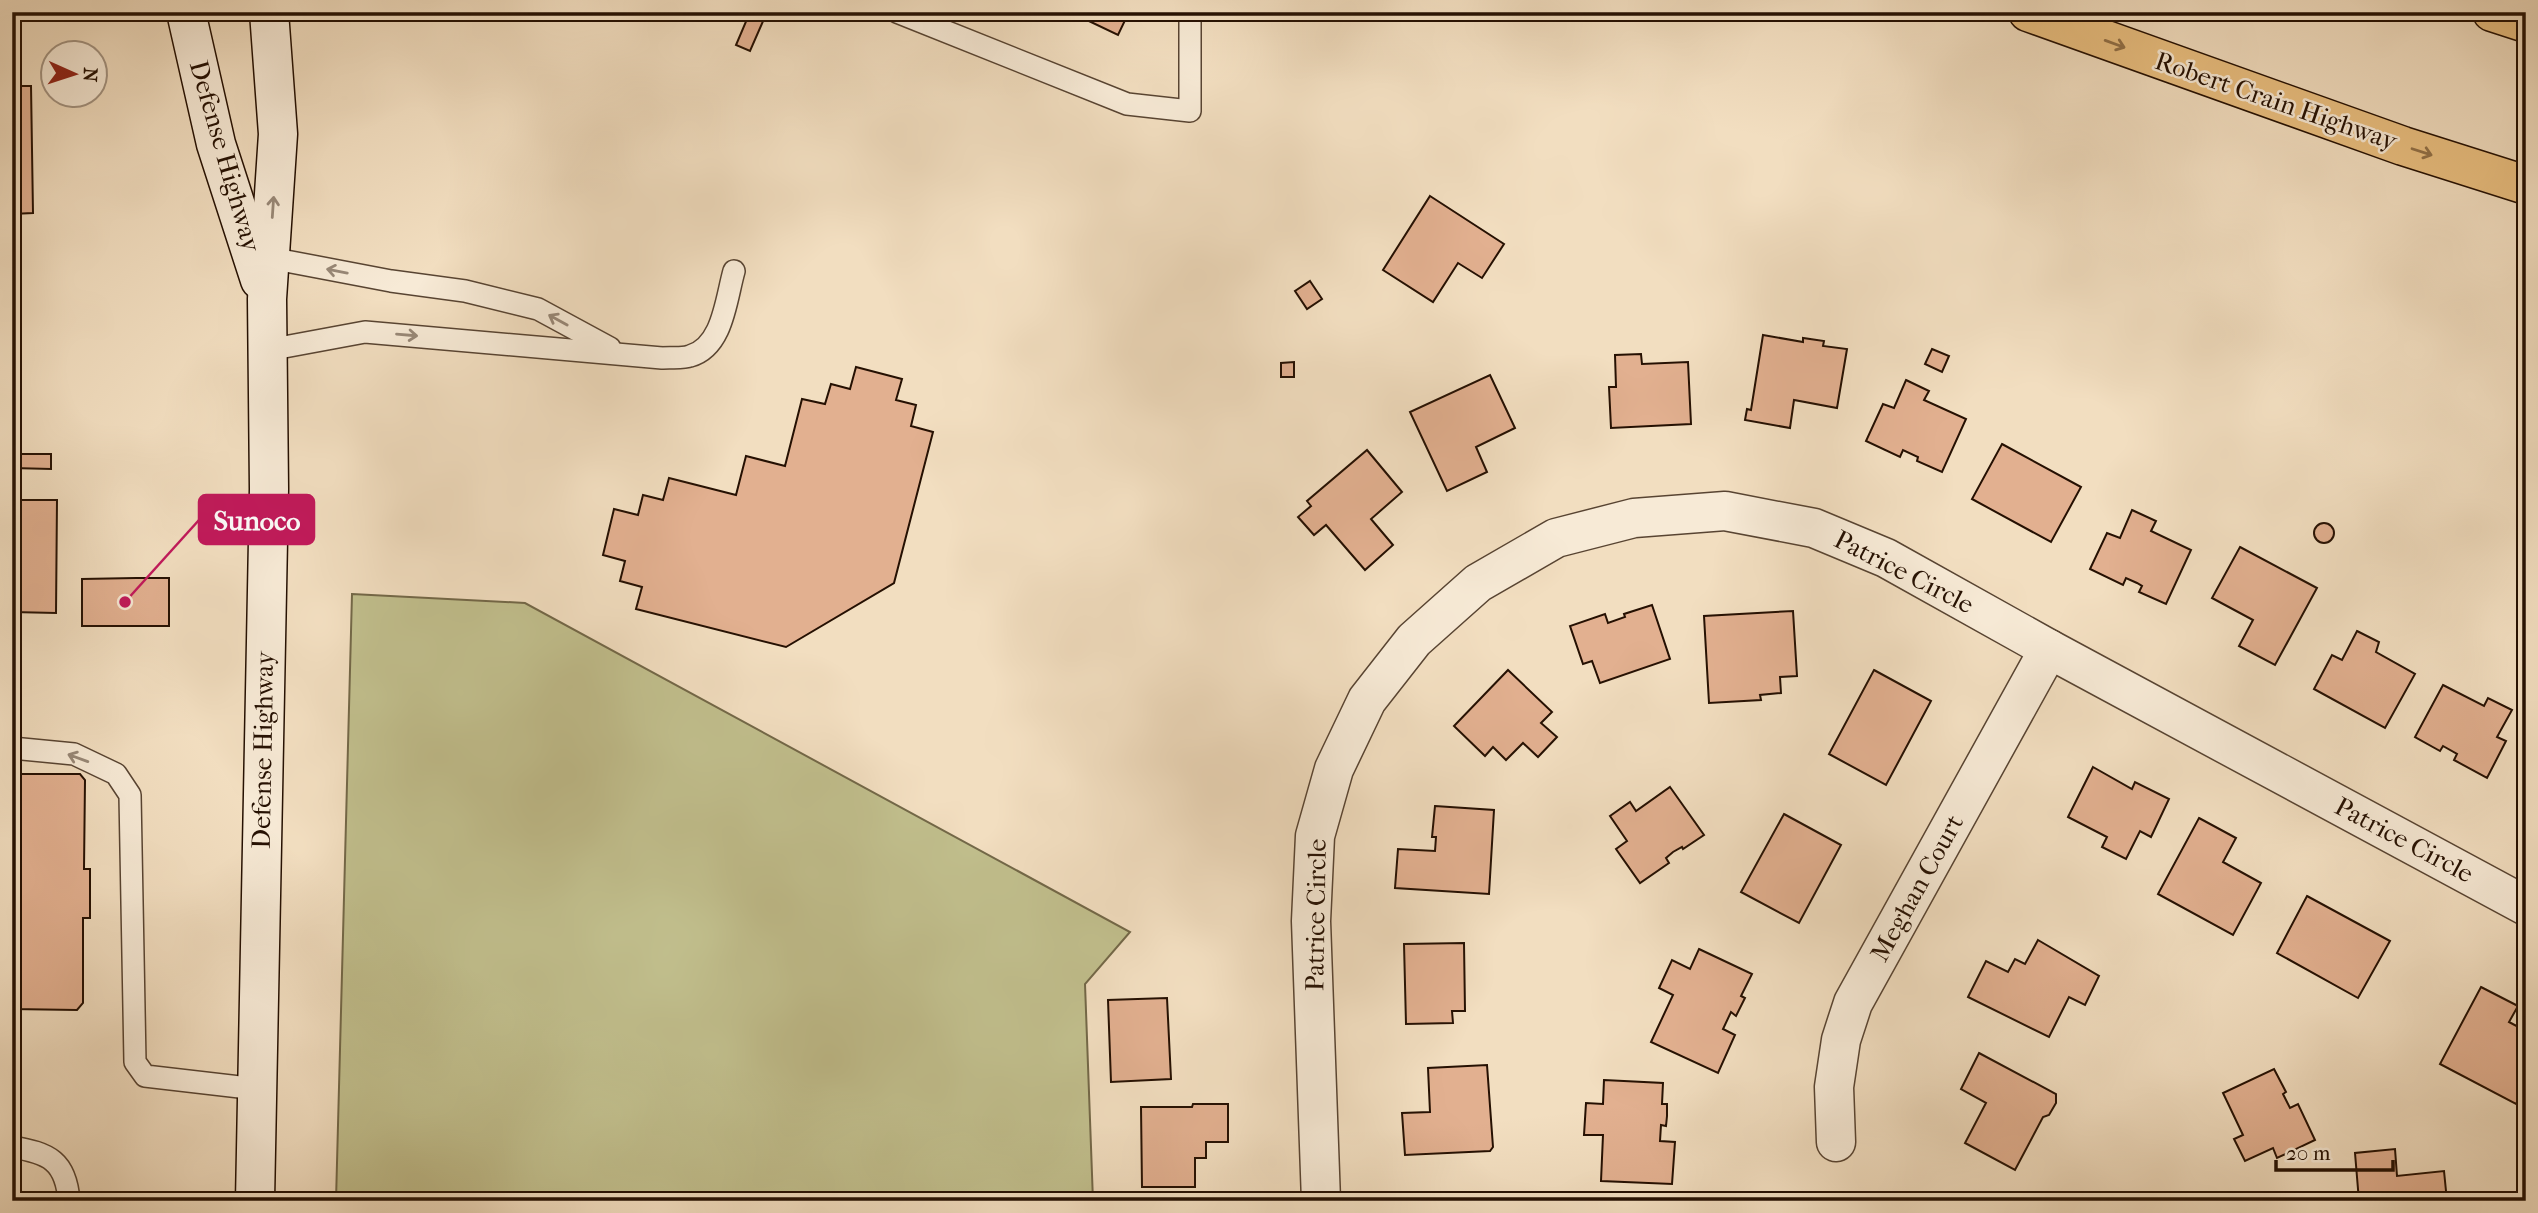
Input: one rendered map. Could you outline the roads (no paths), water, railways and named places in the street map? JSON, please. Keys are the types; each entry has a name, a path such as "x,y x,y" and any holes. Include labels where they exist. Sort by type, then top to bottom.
{"highway":[{"name":"Robert Crain Highway","path":"2028,12 2353,128 2526,185"},
{"path":"2492,12 2526,23"}],"street":[{"name":"Defense Highway","path":"186,12 216,144 267,299"},
{"name":"Defense Highway","path":"255,1201 269,489 267,299 278,134 269,12"},
{"name":"Patrice Circle","path":"1321,1201 1311,921 1315,836 1334,769 1367,700 1414,640 1478,583 1556,538 1634,518 1725,511 1814,528 1886,558 2526,906"},
{"name":"Meghan Court","path":"1836,1142 1834,1087 1841,1040 1853,1003 2049,649"}],"lane":[{"path":"897,12 1127,104 1190,111 1190,12"},
{"path":"270,258 391,281 465,291 538,309 618,352"},
{"path":"268,350 365,332 618,352 662,358 690,356 708,346 720,325 734,271"},
{"path":"12,748 74,754 116,774 130,795 135,1062 145,1076 257,1089"},
{"path":"12,1147 40,1152 60,1167 68,1189 69,1201"}],"place":[{"name":"Sunoco","path":"125,602"}]}
